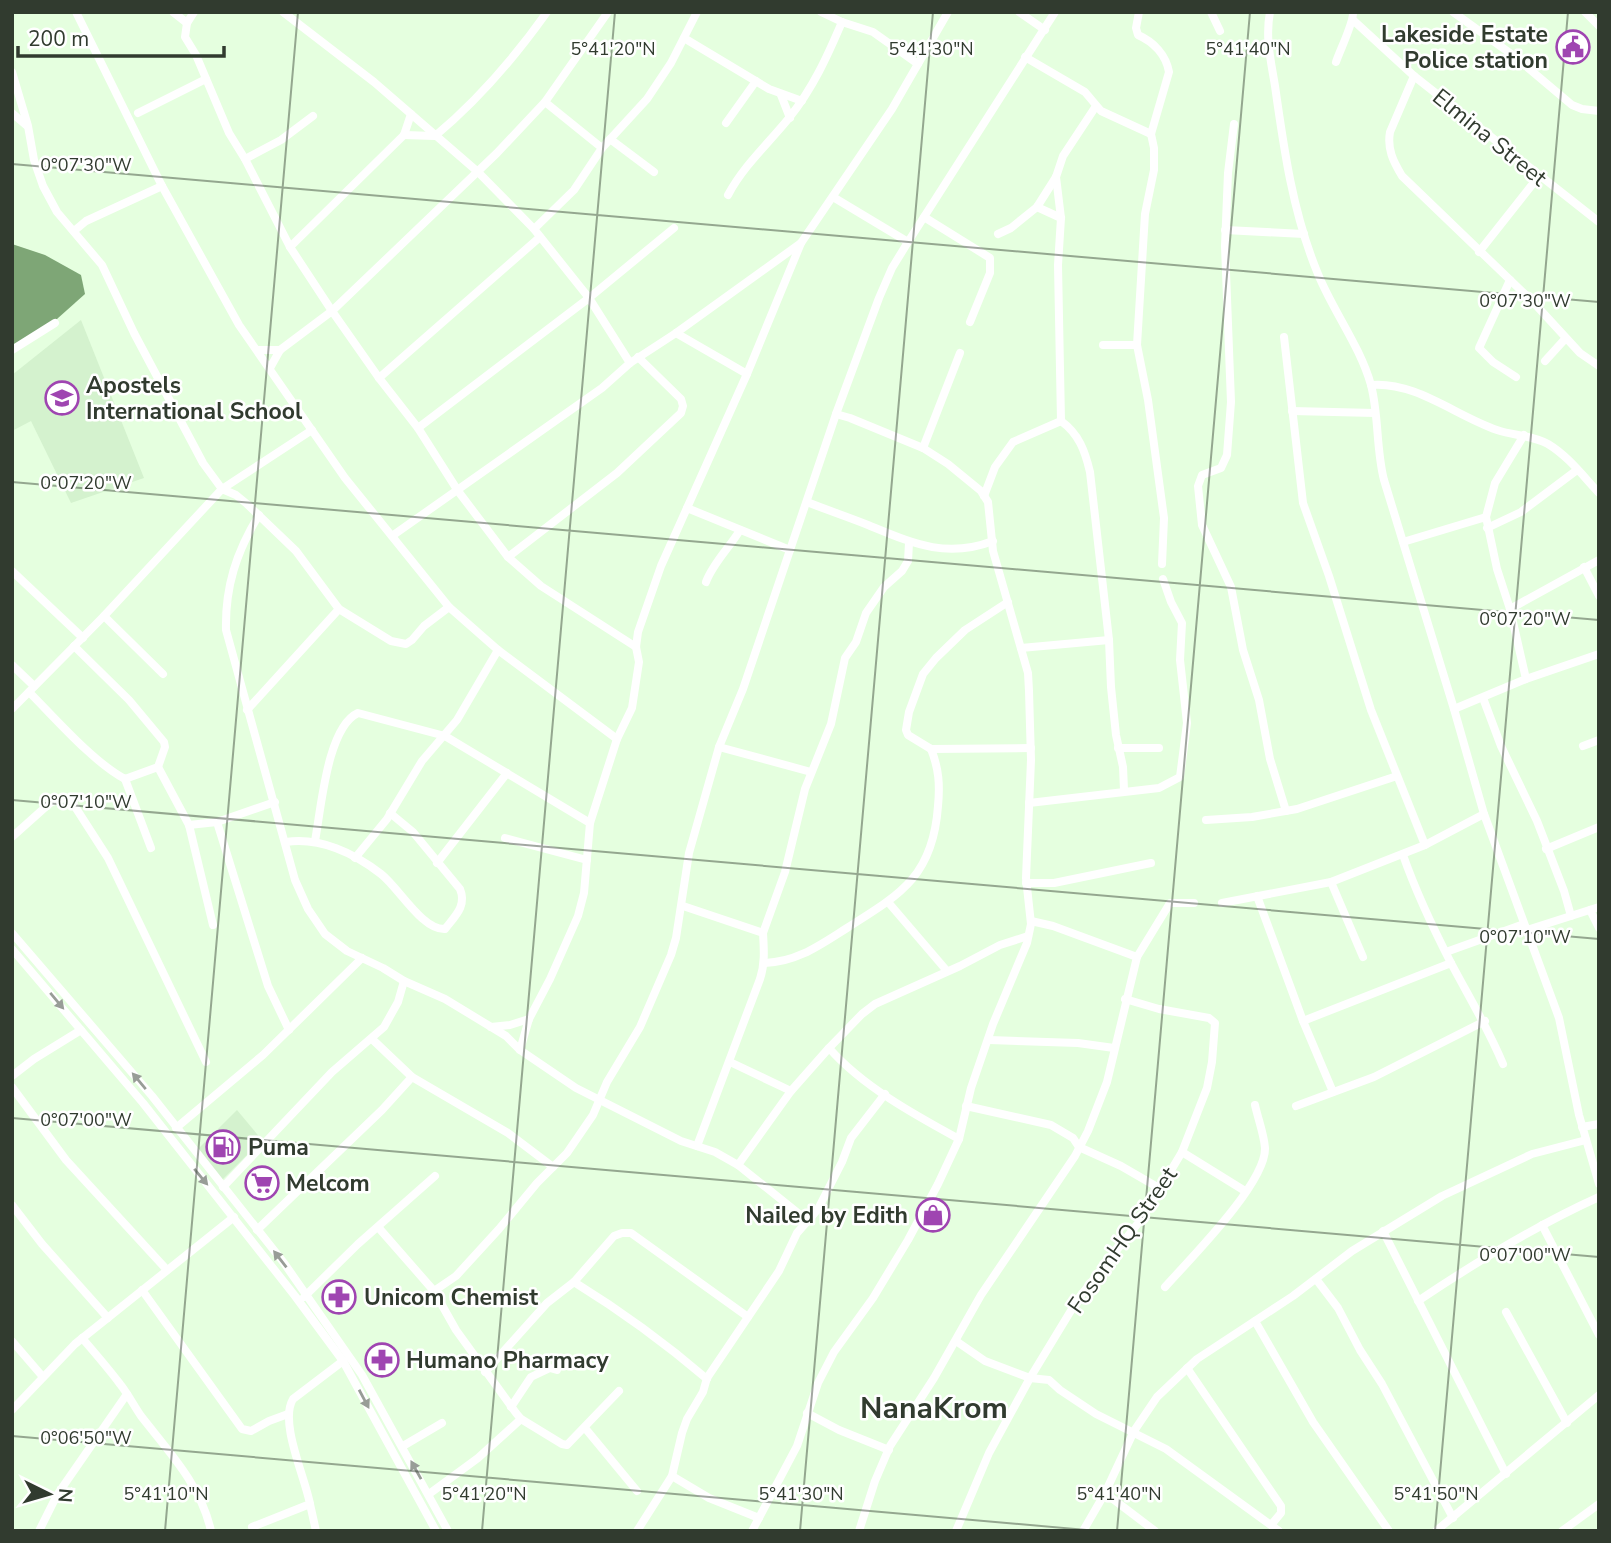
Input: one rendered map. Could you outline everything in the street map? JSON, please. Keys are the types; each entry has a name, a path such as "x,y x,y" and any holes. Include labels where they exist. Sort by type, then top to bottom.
{"street":[{"path":"76,12 162,186 239,325 345,478 449,607 498,650 617,739"},
{"path":"173,12 187,23"},
{"path":"194,12 187,23 185,37 196,55 229,133 290,247 332,311 418,428 458,491 508,557 541,586 636,647"},
{"path":"284,12 374,82 478,172 534,229 589,298 630,363"},
{"path":"404,135 435,136 494,77 547,12"},
{"path":"270,368 280,350 332,311 478,172 545,102 608,12"},
{"path":"534,229 583,180 610,139 648,99 697,12"},
{"path":"821,12 873,32 918,64"},
{"path":"520,1050 529,1019 578,916 584,893 590,823 617,739 632,708 639,662 636,647 638,632 661,566 747,374 801,243 892,109 948,12"},
{"path":"1018,12 1045,30"},
{"path":"434,1291 456,1276 567,1153 593,1115 623,1054 640,1027 676,938 689,853 719,747 743,689 836,414 879,298 892,268 908,242 1055,12"},
{"path":"1139,12 1136,28 1138,35 1151,41 1159,50 1169,72 1151,134 1154,170 1145,214 1137,345 1148,400 1164,518 1162,564"},
{"path":"1211,12 1220,31"},
{"path":"1270,12 1267,41 1285,155 1304,234 1318,274 1371,385 1378,458 1484,814 1559,1018 1582,1127 1599,1184"},
{"path":"1453,12 1504,48 1572,105 1599,111"},
{"path":"1585,12 1599,26"},
{"path":"1336,62 1353,16"},
{"name":"Elmina Street","path":"1353,16 1414,76 1599,222"},
{"path":"728,195 739,175 790,118 819,76 842,22"},
{"path":"684,37 781,95 802,100"},
{"path":"1026,57 1085,92 1096,106 1114,118 1151,134"},
{"path":"12,72 43,186 57,212 102,265 134,333 203,463 222,489 236,495 296,551 339,609 391,641 406,644 449,607"},
{"path":"1414,76 1390,132 1390,152 1402,176 1510,280 1565,339 1599,366"},
{"path":"138,113 206,79"},
{"path":"726,123 756,81"},
{"path":"781,95 790,118"},
{"path":"545,102 602,149"},
{"path":"998,234 1011,228 1037,207 1056,177 1063,156 1096,106"},
{"path":"12,113 28,126"},
{"path":"290,247 404,135 411,114"},
{"path":"245,159 281,141 313,116"},
{"path":"1234,124 1225,230 1226,310 1232,379 1227,455 1219,470 1202,475 1198,486 1199,501 1205,534 1231,587 1243,650 1259,700 1273,768 1286,811"},
{"path":"610,139 654,172"},
{"path":"1479,252 1539,176"},
{"path":"1056,177 1061,218 1058,265 1061,421"},
{"path":"74,231 86,221 162,186"},
{"path":"833,197 908,242"},
{"path":"1037,207 1061,218"},
{"path":"924,217 989,258 990,274 970,322"},
{"path":"418,428 589,298 674,228"},
{"path":"1225,230 1304,234"},
{"path":"379,378 540,237"},
{"path":"391,536 603,388 630,363 801,243"},
{"path":"1510,280 1479,348 1493,362 1516,377"},
{"path":"12,350 55,323"},
{"path":"676,333 747,374"},
{"path":"1284,337 1303,503 1371,710 1425,845"},
{"path":"1545,361 1565,339"},
{"path":"1103,345 1137,345"},
{"path":"258,350 280,350"},
{"path":"923,448 960,353"},
{"path":"508,557 617,473 681,414 681,399 639,357"},
{"path":"1371,385 1389,385 1495,430 1545,442 1599,493"},
{"path":"1292,411 1375,413"},
{"path":"752,1531 797,1446 818,1382 834,1352 873,1298 938,1184 958,1139 974,1079 1028,936 1031,921 1026,883 1031,748 1028,673 996,564 988,502 948,464 923,448 836,414"},
{"path":"984,496 995,467 1013,442 1061,421"},
{"path":"1061,421 1071,428 1085,448 1090,472 1124,790"},
{"path":"12,709 104,616 222,489 312,430"},
{"path":"1524,435 1495,483 1486,517 1526,680"},
{"path":"1487,528 1521,513 1577,470"},
{"path":"807,502 909,543 960,549 975,548 993,541"},
{"path":"687,508 790,550"},
{"path":"259,515 238,555 228,590 226,630 295,880 318,926 347,951 445,999 506,1036 520,1050 576,1088 681,1141 715,1152 738,1165 807,1221"},
{"path":"1403,542 1486,517"},
{"path":"706,582 710,572 740,530"},
{"path":"697,1146 765,963 763,933 785,872 811,772 831,724 845,658 856,642 866,613 884,587 902,571 908,561 909,543"},
{"path":"1510,609 1599,559"},
{"path":"1584,567 1599,596"},
{"path":"12,571 83,638"},
{"path":"1029,803 1159,788 1180,777 1187,723 1180,660 1182,623 1163,579"},
{"path":"1008,602 965,630 923,674 909,712 906,730 908,735 931,749 1031,748"},
{"path":"247,710 339,609"},
{"path":"104,616 163,674"},
{"path":"1021,648 1109,640"},
{"path":"74,646 129,700 164,742 165,747 158,767 189,825 213,925"},
{"path":"355,858 390,813 422,761 457,720 498,650"},
{"path":"1454,709 1599,654"},
{"path":"12,665 93,755 125,779 151,848"},
{"path":"1483,698 1501,746 1530,803 1571,916"},
{"path":"315,841 331,756 343,726 351,716 358,713 444,736 590,823"},
{"path":"1583,746 1599,740"},
{"path":"719,747 811,772"},
{"path":"1118,748 1159,748"},
{"path":"765,963 794,959 820,946 888,902 918,874 934,840 940,786 939,771 931,749"},
{"path":"125,779 158,767"},
{"path":"437,863 507,773"},
{"path":"1206,820 1252,817 1286,811 1326,801 1397,776"},
{"path":"12,837 50,803 65,797 72,802 108,858 206,1062"},
{"path":"189,825 217,822 275,802"},
{"path":"286,842 304,839 315,841 355,858 382,875 431,926 445,929 462,906 464,897 413,832 390,813"},
{"path":"1222,903 1332,882 1403,855 1484,814"},
{"path":"217,822 268,986 289,1030"},
{"path":"1546,849 1599,828"},
{"path":"505,838 587,860"},
{"path":"1403,855 1413,883 1451,963 1485,1021 1503,1064"},
{"path":"1026,883 1054,883 1151,863"},
{"path":"1332,882 1363,957"},
{"path":"1257,896 1303,1021 1333,1092"},
{"path":"888,902 947,971"},
{"path":"859,1531 875,1481 889,1450 981,1295 1079,1147 1102,1098 1137,957 1170,903 1194,903"},
{"path":"682,906 763,933"},
{"path":"1446,952 1599,907"},
{"path":"1590,910 1599,928"},
{"path":"1031,921 1053,926 1137,957"},
{"path":"12,933 144,1086 307,1295 362,1375 448,1531"},
{"path":"738,1165 792,1091 829,1048 869,1008 1000,945 1028,936"},
{"path":"12,949 143,1103 300,1302 343,1361 436,1531"},
{"path":"176,1128 289,1030 362,958"},
{"path":"1303,1021 1451,963"},
{"path":"223,1187 332,1072 362,1044 372,1039 391,1016 404,981"},
{"name":"FosomHQ Street","path":"956,1531 989,1453 1030,1378 1078,1299 1143,1217 1182,1152 1207,1088 1215,1023 1209,1018 1159,1009 1125,999"},
{"path":"489,1027 510,1025 529,1019"},
{"path":"1296,1106 1374,1077 1485,1021"},
{"path":"12,1076 80,1030"},
{"path":"372,1039 412,1077 508,1133 553,1167"},
{"path":"989,1040 1078,1042 1114,1048"},
{"path":"829,1048 842,1063 885,1094 958,1139"},
{"path":"730,1062 792,1091"},
{"path":"257,1230 382,1110 412,1077"},
{"path":"12,1087 66,1160 167,1270"},
{"path":"637,1531 672,1476 687,1419 703,1392 707,1379 779,1271 797,1233 818,1209 851,1138 885,1094"},
{"path":"1165,1287 1231,1213 1259,1171 1265,1149 1255,1105"},
{"path":"966,1106 1051,1125 1073,1138 1079,1147 1121,1166 1159,1188"},
{"path":"1582,1127 1599,1124"},
{"path":"1083,1531 1105,1493 1134,1431 1157,1397 1187,1368 1352,1251 1442,1196 1531,1154 1586,1140"},
{"path":"1182,1152 1245,1191"},
{"path":"300,1302 435,1177"},
{"path":"1418,1301 1497,1249 1599,1197"},
{"path":"12,1205 42,1244 108,1318"},
{"path":"13,1408 82,1338 234,1217"},
{"path":"1542,1225 1599,1335"},
{"path":"378,1227 434,1291 456,1330 521,1419 567,1445 619,1391"},
{"path":"1383,1231 1506,1475"},
{"path":"485,1372 547,1303 574,1282 614,1236 622,1233 631,1233 748,1317"},
{"path":"1316,1279 1338,1308 1382,1384 1453,1518"},
{"path":"574,1282 609,1304 707,1379"},
{"path":"142,1290 242,1429 251,1432 288,1414"},
{"path":"1506,1312 1567,1423"},
{"path":"1255,1321 1313,1422 1389,1531"},
{"path":"82,1338 191,1481 209,1518 211,1531"},
{"path":"12,1341 43,1377"},
{"path":"956,1341 985,1361 1030,1378 1049,1380 1096,1414 1166,1449 1275,1528 1281,1506 1187,1368"},
{"path":"316,1531 288,1414 289,1406 293,1399 343,1361"},
{"path":"511,1407 531,1377 550,1368 557,1370"},
{"path":"38,1531 57,1495 127,1394"},
{"path":"1436,1531 1599,1395"},
{"path":"807,1413 839,1430 889,1450"},
{"path":"429,1494 478,1458 521,1419"},
{"path":"403,1446 442,1423"},
{"path":"585,1428 637,1491"},
{"path":"672,1476 709,1498 759,1518"},
{"path":"1105,1493 1155,1531"},
{"path":"252,1527 310,1504"},
{"path":"1562,1531 1599,1504"}],"shaded area":[{"path":"12,244 45,255 81,275 85,294 48,327 12,350"},
{"name":"Apostels International School","path":"81,320 144,478 71,503 31,421 12,431 12,375"},
{"path":"237,1110 262,1140 222,1180 198,1149"}],"place":[{"name":"Lakeside Estate Police station","path":"1573,47"},
{"name":"Apostels International School","path":"62,398"},
{"name":"Puma","path":"223,1147"},
{"name":"Melcom","path":"262,1183"},
{"name":"Nailed by Edith","path":"933,1215"},
{"name":"Unicom Chemist","path":"339,1297"},
{"name":"Humano Pharmacy","path":"382,1360"}],"district":[{"name":"NanaKrom","path":"934,1408"}]}
